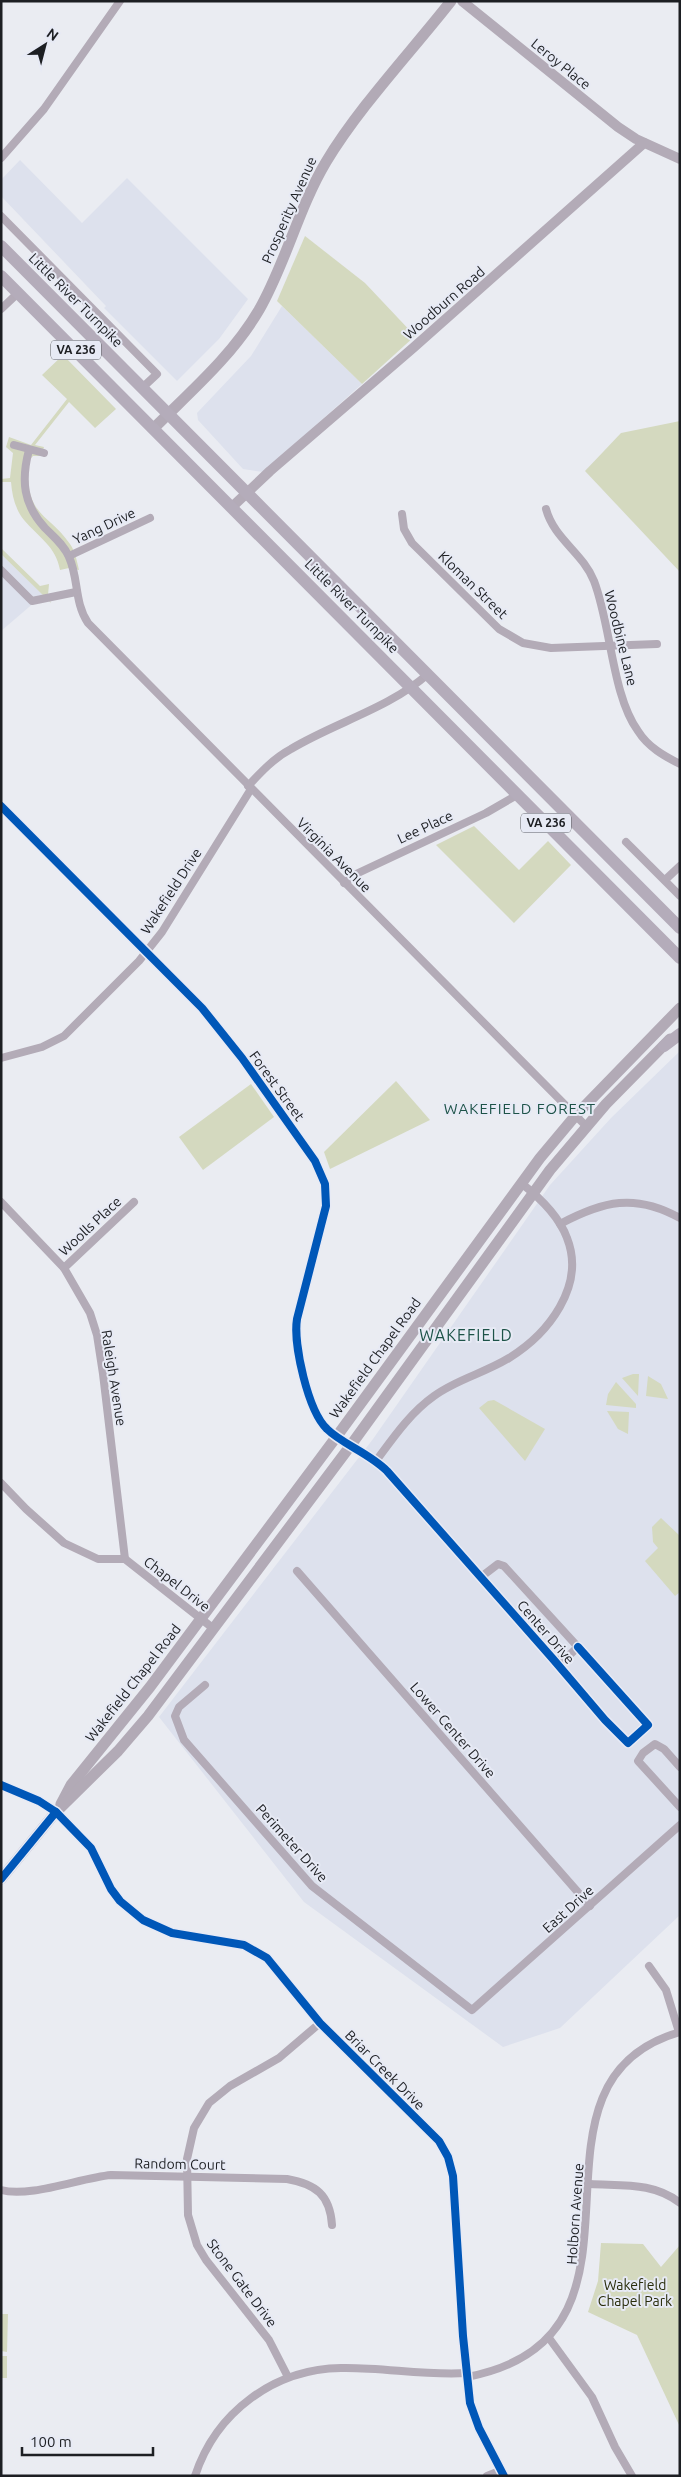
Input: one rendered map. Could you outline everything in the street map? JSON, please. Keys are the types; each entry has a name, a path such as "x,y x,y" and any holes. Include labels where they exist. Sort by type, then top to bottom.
{"main road":[{"name":"Prosperity Avenue","path":"154,428 224,359 246,332 270,288 314,184 326,162 358,118 451,1"},
{"name":"Little River Turnpike","path":"1,246 680,928"},
{"name":"Little River Turnpike","path":"1,276 680,958"},
{"name":"Wakefield Chapel Road","path":"1,1879 56,1812 72,1785 201,1619 521,1183 576,1115 680,1008"},
{"name":"Wakefield Chapel Road","path":"56,1812 79,1792 132,1736 352,1445 534,1193 587,1126 680,1030"},
{"path":"664,1046 680,1034"}],"street":[{"path":"1,158 44,109 120,1"},
{"name":"Leroy Place","path":"462,1 618,127 644,144"},
{"path":"644,144 680,159"},
{"name":"Woodburn Road","path":"232,507 644,144"},
{"path":"1,216 157,374 142,388"},
{"path":"1,309 18,292"},
{"path":"14,445 44,453"},
{"path":"29,450 23,479 27,502 33,513 69,556"},
{"name":"Woodbine Lane","path":"546,508 554,529 589,570 599,598 630,719 646,742 680,764"},
{"name":"Kloman Street","path":"402,514 404,529 412,543 487,619 511,637 530,644 551,648 657,644"},
{"name":"Yang Drive","path":"69,556 150,518"},
{"name":"Virginia Avenue","path":"69,556 74,570 78,604 88,622 249,788 587,1126"},
{"path":"1,570 32,601 76,592"},
{"name":"Wakefield Drive","path":"1,1058 42,1047 64,1036 113,988 162,932 249,788 261,772 291,748 389,702 413,688 428,674"},
{"name":"Lee Place","path":"344,883 356,874 486,813 518,795"},
{"name":"Forest Street","path":"1,806 214,1022 305,1144 321,1172 325,1184 326,1206 297,1319 296,1338 303,1372 321,1422 337,1436 352,1445"},
{"path":"626,842 680,896"},
{"path":"665,880 680,866"},
{"path":"376,1461 421,1406 454,1383 514,1355 532,1342 552,1318 566,1293 572,1269 569,1244 560,1224 534,1193 521,1183"},
{"name":"Raleigh Avenue","path":"1,1202 64,1268 84,1300 97,1335 125,1559"},
{"name":"Woolls Place","path":"64,1268 134,1202"},
{"path":"560,1224 585,1210 620,1202 639,1203 656,1207 680,1218"},
{"name":"Center Drive","path":"352,1445 376,1461 481,1577 604,1720 628,1743 648,1725 504,1566 498,1564 481,1577"},
{"name":"Chapel Drive","path":"1,1483 26,1509 64,1543 98,1558 125,1559 214,1628"},
{"name":"Lower Center Drive","path":"296,1571 590,1906"},
{"name":"Center Drive","path":"553,1659 563,1661 578,1647"},
{"name":"Perimeter Drive","path":"206,1685 179,1707 175,1716 184,1740 312,1886 472,2010"},
{"path":"680,1767 664,1749 655,1744 643,1753 638,1761 680,1807"},
{"name":"Briar Creek Drive","path":"1,1785 39,1801 56,1812 91,1848 111,1889 130,1911 150,1924 172,1933 230,1942 256,1951 278,1969 320,2023 435,2136 448,2157 453,2176 467,2375 474,2416 503,2473"},
{"name":"East Drive","path":"472,2010 680,1825"},
{"path":"649,1966 666,1990 680,2032"},
{"name":"Stone Gate Drive","path":"288,2377 269,2340 206,2260 197,2245 188,2215 187,2159 194,2128 209,2103 230,2086 279,2058 320,2023"},
{"name":"Holborn Avenue","path":"195,2476 207,2448 228,2418 256,2394 288,2377 306,2372 343,2368 449,2375 467,2375 494,2371 518,2361 549,2338 571,2308 582,2278 596,2117 607,2087 624,2063 636,2052 650,2043 680,2032"},
{"name":"Random Court","path":"1,2190 19,2192 111,2175 299,2181 310,2185 324,2197 329,2205 332,2225"},
{"path":"590,2184 650,2187 669,2194 680,2202"},
{"path":"549,2338 578,2375 592,2397 615,2447 632,2476"},
{"path":"487,2476 503,2473"}],"shaded area":[{"path":"20,160 82,223 127,178 248,299 219,339 177,381 104,308 106,306 1,196 1,180"},
{"path":"282,306 362,384 263,472 243,469 198,420 197,413 251,356"},
{"path":"1,554 43,595 1,631"},
{"path":"680,1051 680,1915 560,2028 503,2047 304,1902 159,1717 373,1439 550,1185 611,1118"}],"green space":[{"path":"305,236 365,283 415,336 362,384 277,301"},
{"path":"63,355 116,409 95,428 69,402 35,445 44,447 41,456 33,456 28,465 29,488 32,499 36,507 70,544 75,553 79,570 69,568 60,570 51,548 24,520 18,511 13,497 11,482 1,482 1,479 10,478 13,453 6,447 9,437 31,445 67,399 42,375"},
{"path":"680,421 680,572 585,471 621,433"},
{"path":"1,548 40,586 49,584 48,595 51,603 1,554"},
{"path":"474,826 519,870 548,841 571,865 514,923 436,845"},
{"path":"396,1081 430,1120 330,1169 324,1152"},
{"path":"251,1084 274,1117 203,1170 179,1137"},
{"path":"639,1374 638,1396 622,1378"},
{"path":"648,1376 661,1384 668,1399 646,1396"},
{"path":"616,1382 636,1404 636,1408 606,1405 608,1394"},
{"path":"494,1400 545,1429 525,1461 479,1408 488,1401"},
{"path":"607,1411 629,1412 628,1434 618,1429"},
{"path":"661,1518 680,1536 680,1592 675,1596 645,1561 658,1548 653,1542 652,1527"},
{"name":"Wakefield Chapel Park","path":"601,2243 643,2244 661,2267 680,2245 680,2427 637,2335 588,2312 598,2281"},
{"path":"1,2314 8,2314 7,2352 1,2351"},
{"path":"1,2356 7,2356 7,2378 1,2378"}],"cycle path":[{"path":"1,806 202,1008 242,1058 315,1161 325,1184 326,1206 297,1319 296,1330 303,1377 320,1420 333,1434 387,1471 605,1720 628,1743 648,1725 578,1647"},
{"path":"1,1785 39,1801 56,1812 91,1848 111,1889 120,1901 143,1920 172,1933 244,1945 267,1958 320,2023 439,2141 448,2157 453,2176 463,2336 470,2403 479,2428 504,2476"},
{"path":"1,1879 56,1812"}],"district":[{"name":"WAKEFIELD FOREST","path":"520,1109"},
{"name":"WAKEFIELD","path":"466,1335"}]}
